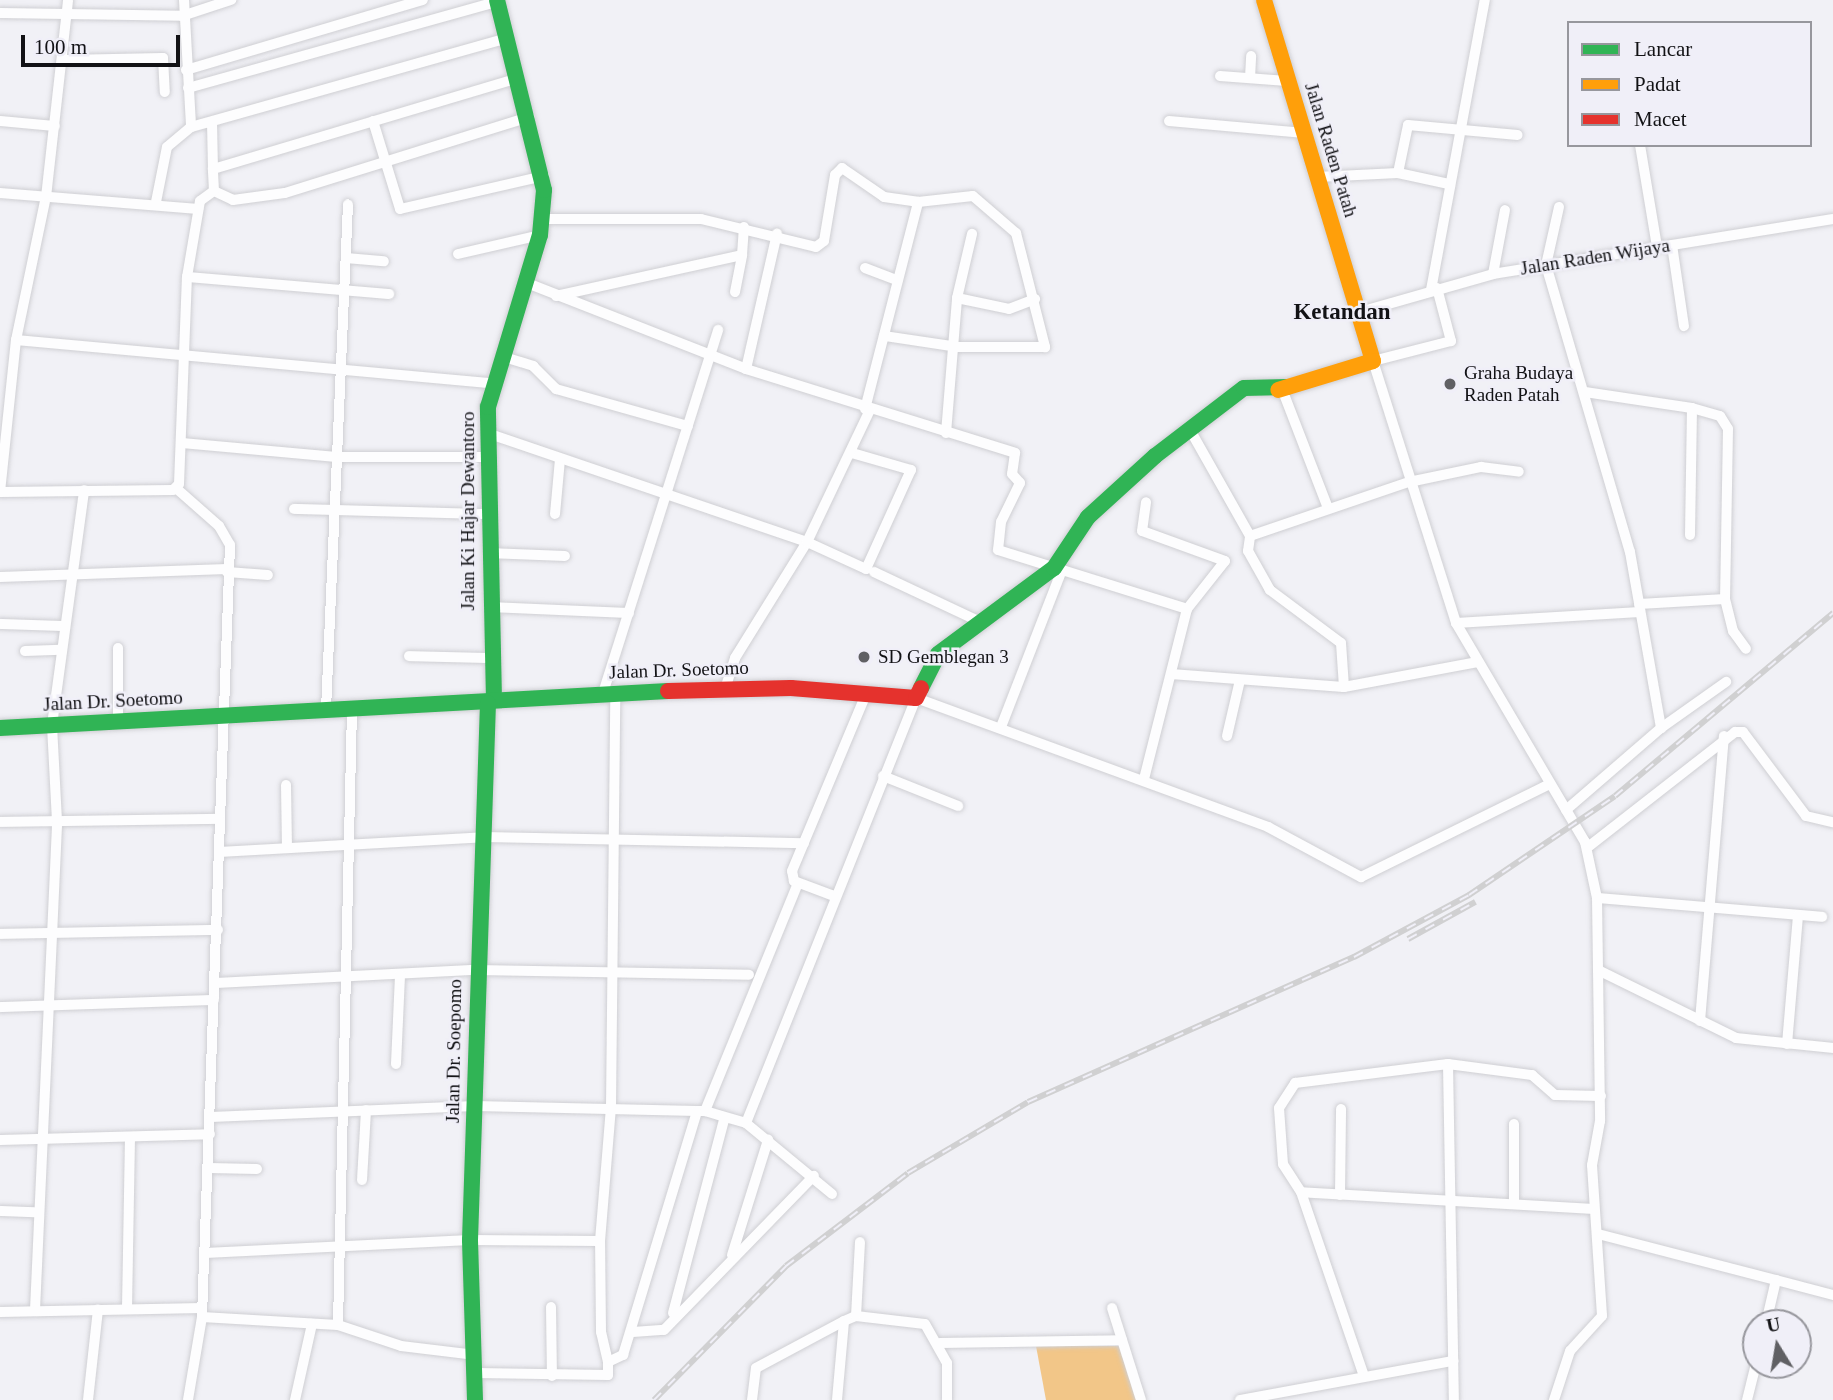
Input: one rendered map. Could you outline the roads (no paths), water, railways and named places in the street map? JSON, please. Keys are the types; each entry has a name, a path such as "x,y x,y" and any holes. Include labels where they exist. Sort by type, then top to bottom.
{"street":[{"path":"68,0 64,60 46,197 16,340 0,492 177,489 225,535 227,570 218,930 209,1168 202,1313 188,1400"},
{"path":"184,0 191,127"},
{"path":"0,13 68,17 183,16 232,0"},
{"path":"186,70 423,0"},
{"name":"Jalan Raden Patah","path":"1264,0 1373,361"},
{"path":"1001,727 1057,570 1087,517 1189,428 1234,396 1260,383 1284,388 1451,341 1434,289 1449,184 1485,0"},
{"path":"188,88 497,1"},
{"name":"Jalan Ki Hajar Dewantoro","path":"491,702 487,433 492,383 527,283 541,227 544,176 497,1"},
{"path":"156,202 167,147 191,127 508,38"},
{"path":"1250,78 1251,55"},
{"path":"64,60 163,58 165,92"},
{"path":"1220,76 1287,81"},
{"path":"213,169 519,78"},
{"path":"214,191 233,200 266,197 529,117"},
{"path":"0,121 55,126"},
{"path":"373,121 395,204 407,211 544,176"},
{"path":"1169,121 1304,133"},
{"path":"177,489 187,277 198,209 214,191 212,122"},
{"path":"1398,173 1408,125 1462,127 1518,135"},
{"path":"1640,147 1657,247"},
{"path":"458,254 541,227 701,219 821,246 835,175 842,168 884,197 918,202 965,194 989,206 1016,233 1045,346 958,347 884,336"},
{"path":"1317,177 1398,173 1449,184"},
{"path":"0,193 156,202 198,209"},
{"path":"725,690 735,659 807,542 852,453 868,409 918,202"},
{"path":"326,710 348,204"},
{"path":"1559,207 1546,265 1585,393 1639,608 1661,728"},
{"path":"1493,274 1505,210"},
{"name":"Jalan Raden Wijaya","path":"1360,312 1493,274 1833,219"},
{"path":"735,292 744,227"},
{"path":"746,369 777,234"},
{"path":"946,433 958,347 957,298 972,234"},
{"path":"1672,245 1684,326"},
{"path":"555,296 742,255"},
{"path":"346,258 384,261"},
{"path":"865,268 897,280"},
{"path":"187,277 388,294"},
{"path":"527,283 746,369 1018,455 1012,474 1020,483 996,546 1057,570 1187,609"},
{"path":"957,298 1009,309 1035,299"},
{"path":"476,1373 608,1375 601,1332 600,1241 611,1105 609,973 615,837 609,693 629,613 718,330"},
{"path":"16,340 183,350 492,383"},
{"path":"501,356 533,366 556,389 688,426"},
{"path":"1373,361 1409,482 1456,623 1588,847 1597,898 1601,1096 1594,1209 1598,1234 1602,1316 1570,1351 1554,1400"},
{"path":"0,373 13,375"},
{"path":"1284,388 1328,508"},
{"path":"1585,393 1692,408 1720,415 1728,429 1725,599 1733,631 1746,649"},
{"path":"1690,535 1692,408"},
{"path":"1189,428 1250,536 1248,551 1270,590 1341,643 1344,687"},
{"path":"487,433 667,498 807,542 866,569 911,470 852,453"},
{"path":"181,443 336,457 487,457"},
{"path":"555,514 560,459"},
{"path":"1250,536 1409,482 1481,467 1519,472"},
{"path":"35,1310 36,1212 45,1005 57,821 52,725 84,490"},
{"path":"1144,779 1187,609 1224,559 1142,531 1146,502"},
{"path":"293,509 335,513 487,514"},
{"path":"488,553 565,556"},
{"path":"0,577 227,570 268,575"},
{"path":"746,1123 834,896 933,659 978,621 1057,570"},
{"path":"874,572 978,621"},
{"path":"1456,623 1725,599"},
{"path":"489,607 629,613"},
{"path":"0,624 64,626"},
{"path":"118,648 118,721"},
{"path":"25,651 61,649"},
{"path":"410,656 492,657"},
{"path":"1171,674 1344,687 1478,662"},
{"path":"1227,736 1240,680"},
{"path":"1566,810 1661,728 1726,682"},
{"name":"Jalan Dr. Soetomo","path":"0,727 352,710 609,693 725,690 916,698"},
{"path":"834,896 798,883 792,875 866,694"},
{"path":"916,698 1144,779 1268,827 1361,877 1550,784"},
{"name":"Jalan Dr. Soepomo","path":"475,1400 470,1240 476,971 491,702"},
{"path":"338,1325 338,1246 348,978 352,710"},
{"path":"1588,847 1724,736 1743,732 1806,816 1833,822"},
{"path":"1700,1021 1712,904 1724,736"},
{"path":"883,776 958,806"},
{"path":"286,785 287,848"},
{"path":"0,822 219,819"},
{"path":"219,852 484,837 615,837 804,843"},
{"path":"608,1362 624,1355 701,1111 798,883"},
{"path":"1597,898 1712,904 1822,917"},
{"path":"1787,1044 1798,915"},
{"path":"0,934 218,930"},
{"path":"1598,970 1736,1038 1833,1048"},
{"path":"216,983 476,971 749,975"},
{"path":"396,1064 400,975"},
{"path":"0,1007 215,1000"},
{"path":"1364,1376 1301,1192 1283,1164 1279,1108 1295,1083 1448,1063 1538,1077 1555,1095 1601,1096"},
{"path":"1448,1063 1454,1400"},
{"path":"211,1117 475,1105 611,1105 701,1111 746,1123 814,1176 832,1194"},
{"path":"1340,1109 1340,1195"},
{"path":"362,1180 366,1110"},
{"path":"673,1314 724,1119"},
{"path":"1514,1124 1514,1202"},
{"path":"0,1140 210,1134"},
{"path":"127,1310 130,1136"},
{"path":"732,1256 768,1140"},
{"path":"209,1168 257,1169"},
{"path":"633,1332 659,1333 673,1314 814,1176"},
{"path":"1301,1192 1514,1202 1594,1209"},
{"path":"0,1211 36,1212"},
{"path":"1598,1234 1833,1294"},
{"path":"205,1253 470,1240 600,1241"},
{"path":"856,1316 860,1242"},
{"path":"1769,1309 1776,1280"},
{"path":"551,1307 552,1376"},
{"path":"1112,1308 1140,1400"},
{"path":"88,1400 98,1310"},
{"path":"0,1311 127,1310 202,1313 338,1325 410,1348 475,1355"},
{"path":"752,1400 756,1368 856,1316 925,1324 940,1343 947,1363 947,1400"},
{"path":"837,1400 844,1321"},
{"path":"295,1400 312,1324"},
{"path":"940,1343 1122,1340"},
{"path":"1245,1399 1453,1361"},
{"path":"1746,1400 1752,1379"}],"railway":[{"path":"654,1400 786,1266 908,1173 1028,1102 1354,957 1469,895 1615,796 1833,613"},
{"path":"1408,939 1475,902"}],"place":[{"name":"Graha Budaya Raden Patah","path":"1450,384"},
{"name":"SD Gemblegan 3","path":"864,657"}],"district":[{"name":"Ketandan","path":"1342,312"}]}
